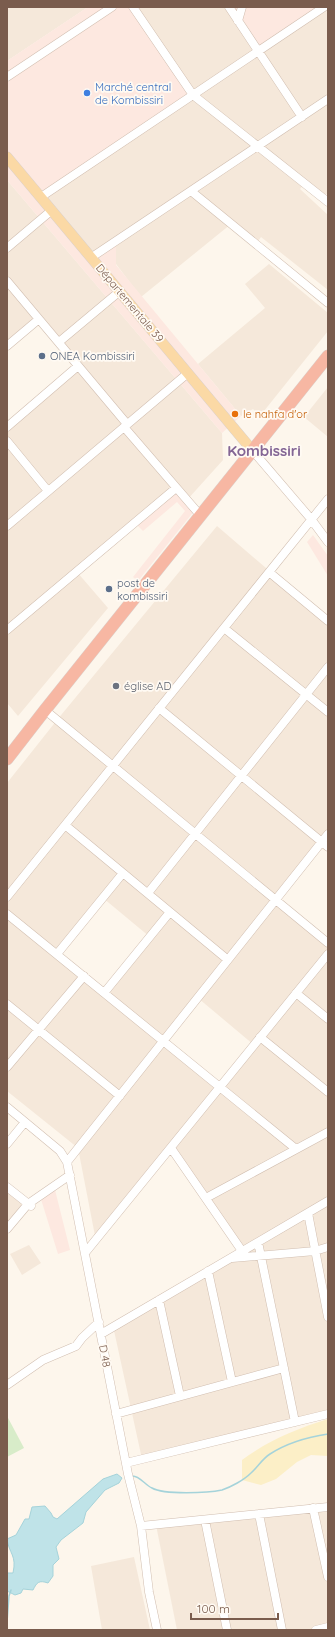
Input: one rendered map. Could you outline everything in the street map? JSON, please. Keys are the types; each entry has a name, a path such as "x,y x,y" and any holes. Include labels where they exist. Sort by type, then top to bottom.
{"highway":[{"path":"7,759 328,356"}],"main road":[{"name":"Départementale 39","path":"7,156 252,450"}],"street":[{"path":"7,78 112,7"},
{"path":"133,7 193,95 326,197"},
{"path":"229,7 302,117"},
{"path":"238,21 242,7"},
{"path":"41,196 324,7"},
{"path":"92,257 328,99"},
{"path":"191,191 328,303"},
{"path":"7,248 52,210"},
{"path":"7,281 78,366 176,488 200,515"},
{"path":"58,342 120,291"},
{"path":"7,346 39,319"},
{"path":"7,427 78,366"},
{"path":"7,526 188,373"},
{"path":"7,441 48,491"},
{"path":"252,450 311,519 328,542"},
{"path":"7,630 176,488"},
{"path":"7,897 328,499"},
{"path":"269,572 328,620"},
{"path":"224,628 328,712"},
{"path":"148,893 328,667"},
{"path":"159,708 325,845"},
{"path":"45,710 328,943"},
{"path":"65,825 228,960"},
{"path":"67,1162 276,900 325,845 328,834"},
{"path":"57,954 123,873"},
{"path":"104,993 170,912"},
{"path":"7,914 296,1149"},
{"path":"85,1254 328,954"},
{"path":"7,1067 84,976"},
{"path":"296,993 328,1019"},
{"path":"7,1004 120,1096"},
{"path":"260,1037 328,1092"},
{"name":"D 48","path":"7,1107 60,1151 67,1162 116,1414 141,1526 157,1630"},
{"path":"7,1144 25,1122"},
{"path":"206,1198 328,1132"},
{"path":"171,1148 242,1251"},
{"path":"7,1229 30,1206 70,1175"},
{"path":"7,1187 30,1206"},
{"path":"101,1334 328,1201"},
{"path":"308,1213 328,1317"},
{"path":"258,1242 295,1422"},
{"path":"229,1259 315,1251 328,1247"},
{"path":"208,1271 232,1382"},
{"path":"159,1300 180,1396"},
{"path":"7,1385 43,1360 76,1346 99,1322"},
{"path":"116,1414 284,1368"},
{"path":"126,1463 328,1414"},
{"path":"141,1526 328,1507"},
{"path":"314,1508 328,1577"},
{"path":"259,1514 282,1630"},
{"path":"204,1520 227,1630"},
{"path":"316,1630 328,1627"}],"shaded area":[{"path":"7,7 88,7 7,61"},
{"path":"88,7 133,7 193,95 42,197 92,257 116,241 116,265 241,416 222,433 7,180 7,61"},
{"path":"133,7 328,7 328,193 322,197 305,183 300,189 328,215 328,290 261,237 256,244 231,224 141,297 116,264 92,257 41,197"},
{"path":"229,7 324,7 258,51"},
{"path":"7,180 222,433 223,460 187,500 176,488 77,572 108,608 18,716 7,703 7,427 78,366 39,319 7,346"},
{"path":"269,264 328,313 328,331 260,416 253,409 241,416 198,364 265,308 245,284"},
{"path":"328,387 328,437 304,417"},
{"path":"176,488 195,510 138,581 133,577 185,511 177,502 143,531 135,523"},
{"path":"217,526 328,621 328,834 276,900 328,943 328,1414 142,1459 113,1326 242,1251 171,1148 96,1241 78,1148 7,1091 7,783","holes":["103,898 150,937 104,993 57,954","198,998 254,1045 220,1087 163,1041"]},
{"path":"313,535 328,556 328,576 307,542"},
{"path":"54,1186 70,1250 58,1254 40,1196"},
{"path":"7,1187 28,1204 7,1229"},
{"path":"29,1245 41,1263 22,1275 10,1254"},
{"path":"328,1507 328,1630 177,1630 156,1525"},
{"path":"134,1557 150,1630 102,1630 91,1566"}],"green space":[{"path":"7,1416 24,1448 7,1457"}],"sand":[{"path":"328,1419 328,1456 311,1455 297,1462 276,1479 261,1485 242,1480 242,1460 283,1436"}],"water":[{"path":"117,1474 122,1478 119,1483 105,1490 86,1512 83,1523 61,1540 56,1547 59,1559 53,1565 53,1576 48,1583 39,1582 33,1590 23,1589 21,1593 15,1595 7,1591 7,1573 13,1573 14,1562 7,1539 16,1535 25,1519 29,1519 32,1507 45,1506 53,1517 57,1519 103,1479"}],"waterway":[{"path":"132,1476 137,1477 149,1487 166,1492 197,1493 222,1490 245,1478 265,1458 277,1450 298,1441 328,1434"},
{"path":"7,1622 9,1596 11,1590"}],"place":[{"name":"Marché central de Kombissiri","path":"87,93"},
{"name":"ONEA Kombissiri","path":"42,356"},
{"name":"le nahfa d'or","path":"235,414"},
{"name":"post de kombissiri","path":"109,589"},
{"name":"église AD","path":"116,686"}],"district":[{"name":"Kombissiri","path":"264,450"}]}
